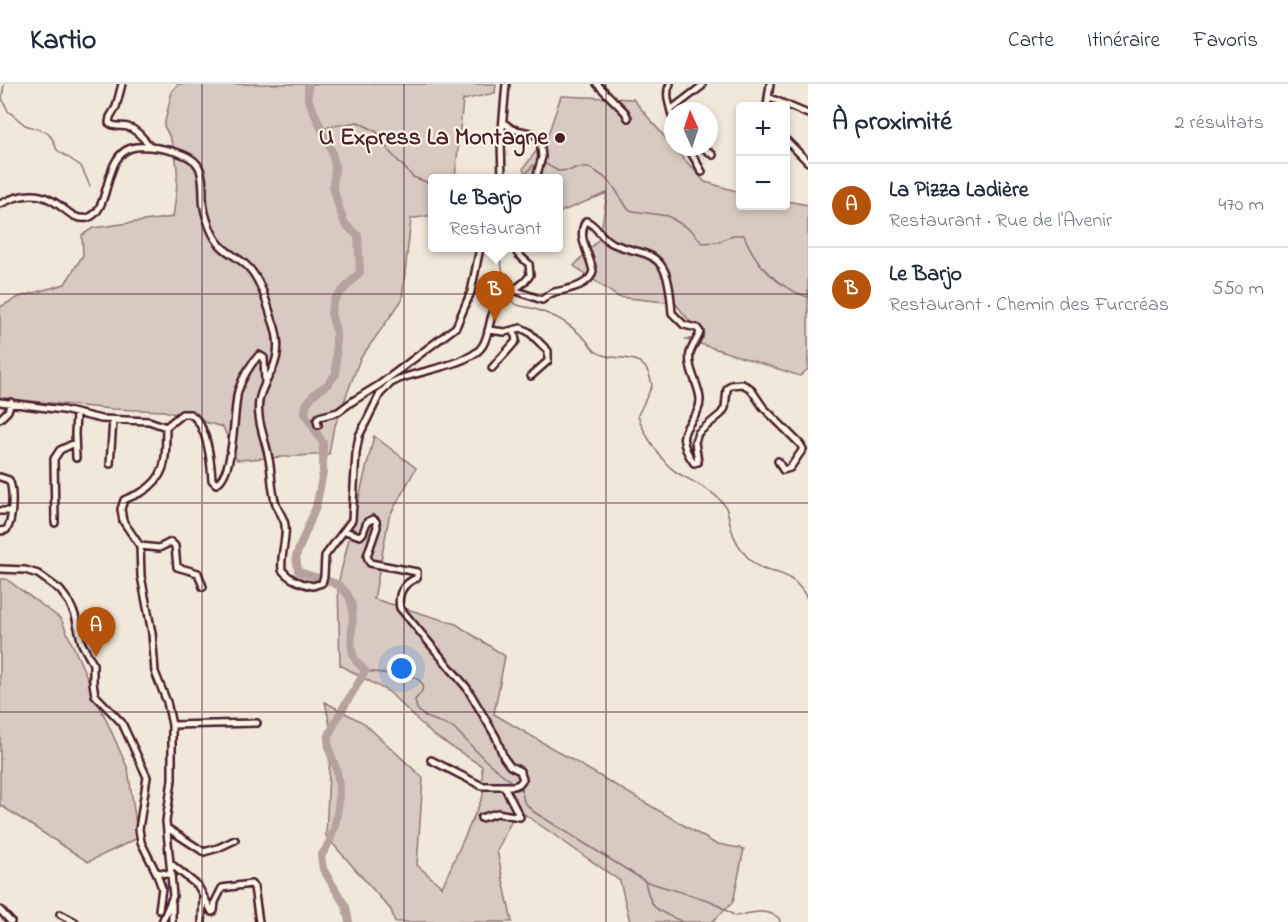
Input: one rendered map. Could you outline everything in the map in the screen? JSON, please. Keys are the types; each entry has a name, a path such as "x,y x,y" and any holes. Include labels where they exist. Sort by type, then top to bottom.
{"street":[{"path":"122,84 109,123 114,126 127,126 151,147"},
{"path":"502,174 501,141 506,84"},
{"path":"597,84 625,112 628,118"},
{"path":"670,84 667,88 670,102"},
{"path":"767,102 770,84"},
{"path":"681,102 702,86"},
{"path":"768,97 808,114"},
{"path":"503,122 512,129 534,134 540,140 541,165 538,174"},
{"path":"790,144 808,162"},
{"path":"0,204 18,196 41,195 53,200 73,214 89,217 97,211 112,169 120,155 131,148 151,147 176,152 193,159 202,171 204,208 214,237 225,251 243,263 255,277 266,299 276,332 276,359 265,383 259,402 259,411 270,460 275,502 285,524 282,570 286,575 309,586 319,585 323,579 325,556 328,549 349,526 354,514 356,453 359,436 380,394 391,383 397,371"},
{"path":"694,156 702,172"},
{"path":"509,293 542,300 552,292 564,291 589,280 593,271 582,236 586,221 591,222 601,236 610,242 654,257 662,263 664,268 671,296 672,313 684,325 697,328 700,332 690,353 700,399 699,409 684,432 684,442 689,456 694,463 698,462 695,442 698,433 725,408 727,389 731,385 742,384 750,388 756,400 800,444 803,450 790,468 783,470 778,461"},
{"path":"318,425 319,417 339,412 456,327 471,292 479,252"},
{"path":"391,383 474,354 482,346 495,306 528,279 529,264 517,252"},
{"path":"489,330 505,332 521,328 529,332 548,351 549,361 531,375"},
{"path":"492,368 516,341 514,330"},
{"path":"166,427 186,413 197,419 208,445 212,480 218,484 224,475 231,450 239,389 259,355 264,358 265,383"},
{"path":"397,371 398,376 405,377"},
{"path":"0,402 113,420 143,420 166,427"},
{"path":"0,418 8,411 11,402"},
{"path":"76,413 76,458"},
{"path":"110,464 113,420"},
{"path":"166,427 166,455 163,470 147,488 124,500 121,505 123,521 140,546 141,576 152,633 157,680 167,702 172,725 172,780 167,813 172,875 172,922"},
{"path":"55,523 54,459 60,450 75,443"},
{"path":"0,477 12,484 10,527 0,531"},
{"path":"0,511 11,511"},
{"path":"345,531 360,536 367,522 376,520 377,527 367,556 370,563 417,572 417,578 408,581 403,588 399,597 400,608 467,688 496,737 504,758 510,766 523,775 524,779 517,785 482,786 431,760"},
{"path":"140,546 159,548 168,542 173,543 177,567 198,573 201,576 203,587"},
{"path":"0,569 25,570 38,574 60,590 69,602 75,615 82,644 93,664 95,695 122,723 147,777 139,829 141,842 162,888 159,910"},
{"path":"172,725 257,723"},
{"path":"481,818 497,813 520,817 504,786"},
{"path":"167,828 204,852 235,840"},
{"path":"171,864 198,886 212,912 222,888 251,884 254,887 259,922"},
{"path":"156,872 172,875"},
{"path":"202,922 203,895"},
{"path":"162,922 172,900"},
{"path":"0,910 11,922"},
{"path":"60,914 75,922"}],"shaded area":[{"path":"178,84 496,84 495,93 463,100 455,174 428,174 428,216 411,219 402,300 360,359 333,431 329,454 237,460 223,427 164,411 112,409 0,398 0,307 19,297 65,284 83,255 82,235 93,228 173,217 177,182 176,159 170,137 164,126 172,91"},
{"path":"561,96 633,99 664,136 664,156 681,156 705,182 736,191 736,210 790,210 790,202 808,205 808,369 800,376 685,339 703,338 675,303 618,297 574,266 600,238 607,193 563,211 563,174 526,174 523,169 548,135"},
{"path":"374,436 416,468 389,517 374,599 456,624 505,656 494,714 714,843 744,849 733,902 712,922 630,922 620,881 517,809 497,851 512,922 395,922 391,910 326,836 331,730 325,702 364,723 423,778 417,865 442,887 483,796 482,766 433,735 389,692 340,665 338,584"},
{"path":"0,579 6,579 61,619 128,769 138,838 88,862 0,805"}],"waterway":[{"path":"4,84 2,98 8,111 25,125 47,132 57,150 81,166 90,186"},
{"path":"308,84 308,99 332,152 335,167 333,186 339,208 345,224 358,236 360,272 334,300 331,313 336,332 336,374 328,384 313,395 306,405 305,414 323,443 323,473 316,507 296,556 298,571 338,585 348,596 353,614 351,643 353,652 356,661 365,671 336,720 328,740 337,772 339,793 337,816 331,838 321,856 323,869 346,907 349,922"},
{"path":"320,128 358,122 377,132 389,151 413,177 428,183"},
{"path":"544,163 558,171 590,168 613,186 628,209 668,216 692,231 702,243 719,242 733,235 744,235 754,256 769,274 787,288 808,297"},
{"path":"526,174 533,165"},
{"path":"498,252 508,292"},
{"path":"509,296 515,304 539,310 571,326 595,351 612,357 630,359 644,365 649,373 652,386 638,415 653,446 671,468 720,500 727,511 735,539 751,561 763,569 792,580 800,587 808,600"},
{"path":"365,671 415,677 423,684 422,691 415,700 417,709 424,716 454,728 485,760 514,784"},
{"path":"518,786 521,788 524,802 534,812 645,881 650,899 656,909 683,922"},
{"path":"647,882 711,901 735,916 764,912 779,918 780,922"}],"place":[{"name":"U Express La Montagne","path":"560,138"},
{"name":"Le Barjo","path":"495,321"},
{"name":"La Pizza Ladière","path":"96,657"}]}
